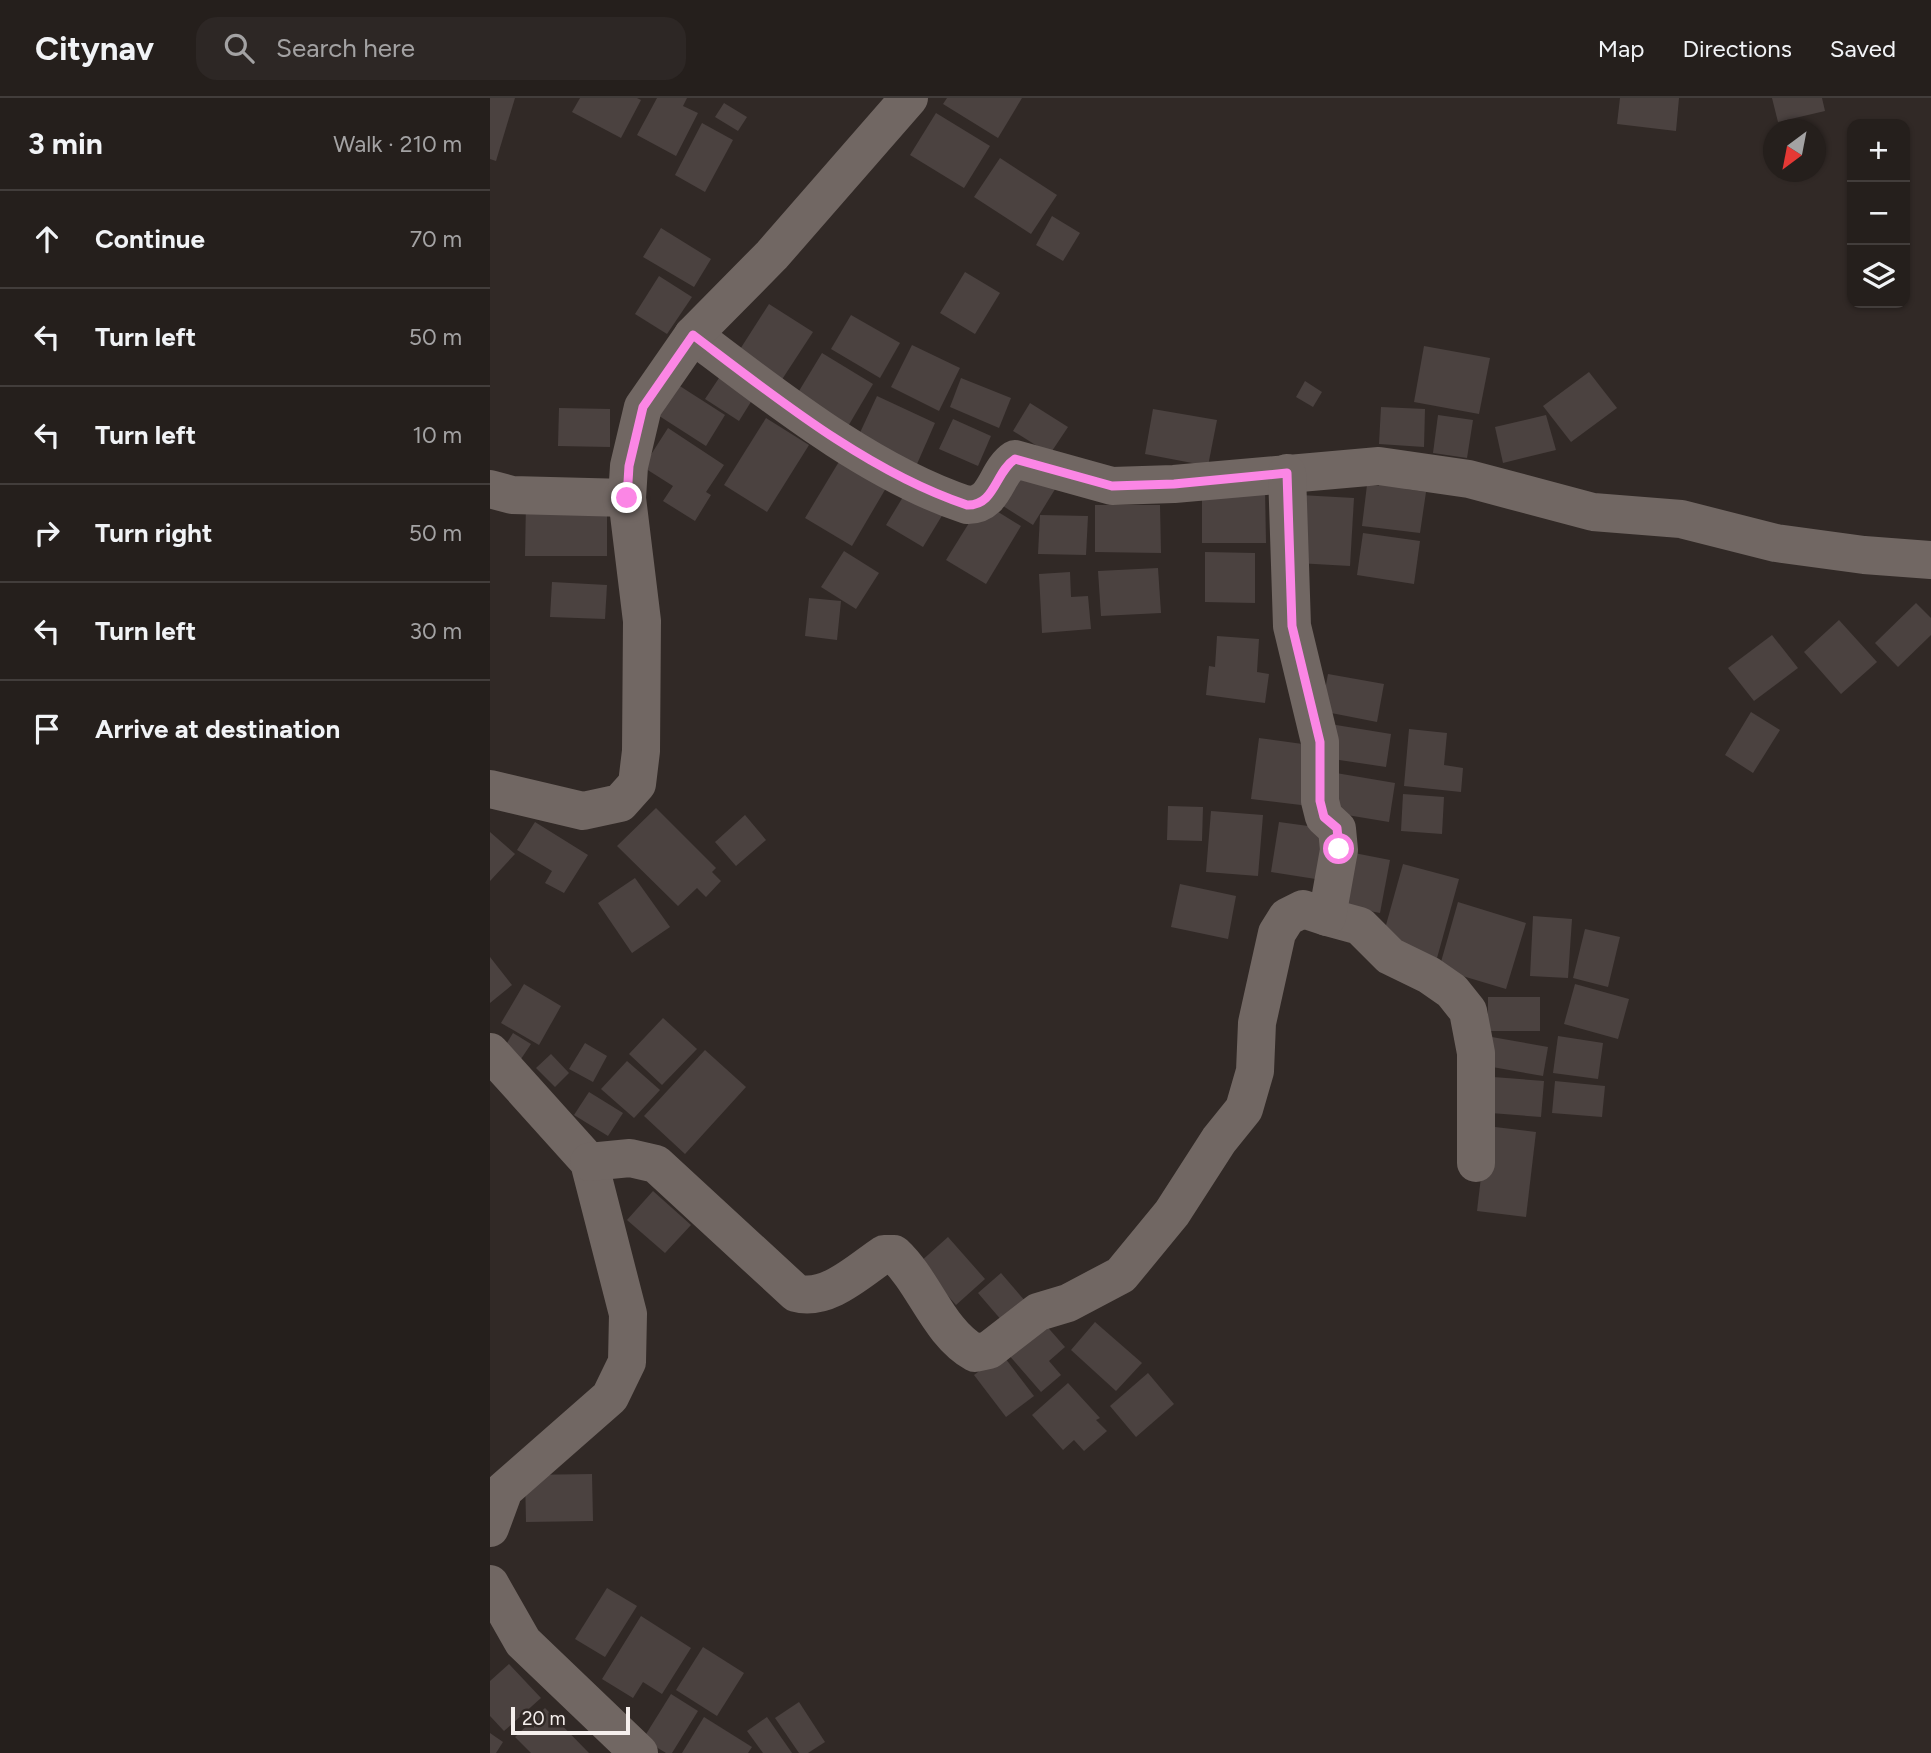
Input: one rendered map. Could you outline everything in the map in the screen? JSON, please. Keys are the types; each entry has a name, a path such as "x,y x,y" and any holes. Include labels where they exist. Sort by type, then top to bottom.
{"street":[{"path":"490,789 583,811 621,803 637,784 641,751 642,621 627,498 629,466 643,407 693,335 772,255 909,98"},
{"path":"693,335 771,394 870,460 967,505 977,505 987,498 1015,459 1112,486 1174,484 1379,466 1469,478 1592,512 1681,519 1776,543 1864,555 1931,559"},
{"path":"1287,473 1292,626 1320,742 1320,801 1324,817 1337,828 1339,849 1327,916"},
{"path":"490,489 512,495 627,498"},
{"path":"589,1162 631,1158 656,1164 796,1293 806,1296 836,1286 884,1254 894,1254 908,1267 958,1343 975,1353 989,1350 1038,1312 1068,1303 1121,1275 1172,1213 1219,1140 1244,1109 1255,1071 1257,1023 1277,933 1287,917 1303,909 1360,926 1390,956 1429,975 1452,991 1468,1010 1476,1053 1476,1163"},
{"path":"490,1052 589,1162 628,1314 627,1362 610,1397 504,1490 490,1528"},
{"path":"490,1584 523,1642 639,1753"}],"building":[{"path":"490,98 515,98 496,161 490,159"},
{"path":"580,98 641,100 621,138 572,112"},
{"path":"657,98 687,98 683,106 698,113 676,156 637,135"},
{"path":"947,98 1022,98 998,138 943,104"},
{"path":"1620,98 1679,98 1676,131 1617,124"},
{"path":"1772,98 1822,98 1825,111 1791,119 1777,119"},
{"path":"724,103 747,117 738,131 715,117"},
{"path":"936,113 990,146 964,188 910,155"},
{"path":"702,123 733,140 705,192 675,175"},
{"path":"1000,158 1057,195 1031,234 974,197"},
{"path":"1052,216 1080,233 1063,261 1036,245"},
{"path":"661,228 711,259 694,287 643,257"},
{"path":"965,272 1000,293 975,334 940,313"},
{"path":"659,276 692,297 667,334 635,314"},
{"path":"769,304 813,332 781,381 737,354"},
{"path":"851,315 900,343 880,378 831,349"},
{"path":"912,345 960,368 939,411 891,387"},
{"path":"1424,346 1490,358 1479,414 1414,402"},
{"path":"822,353 873,384 847,428 796,396"},
{"path":"1589,372 1617,408 1571,442 1543,406"},
{"path":"721,375 754,397 739,421 705,399"},
{"path":"961,378 1011,398 999,428 950,407"},
{"path":"672,381 725,415 706,446 653,412"},
{"path":"1305,381 1322,392 1313,407 1296,397"},
{"path":"877,396 935,423 917,464 858,437"},
{"path":"1030,403 1068,427 1050,454 1013,431"},
{"path":"1381,407 1425,409 1424,447 1379,444"},
{"path":"559,408 610,409 610,447 558,446"},
{"path":"1153,409 1217,420 1208,466 1145,454"},
{"path":"1438,415 1473,420 1467,458 1433,453"},
{"path":"1546,415 1556,450 1503,463 1495,427"},
{"path":"766,418 809,445 767,512 724,485"},
{"path":"953,419 991,436 978,466 939,449"},
{"path":"668,428 724,465 706,492 711,495 695,521 663,501 673,486 643,467"},
{"path":"840,460 886,488 852,546 805,518"},
{"path":"1015,460 1057,486 1033,525 992,499"},
{"path":"1380,469 1406,489 1426,492 1420,533 1362,526 1367,485 1379,486"},
{"path":"909,487 946,509 923,547 886,525"},
{"path":"1202,488 1265,489 1266,543 1202,543"},
{"path":"1300,495 1354,498 1350,566 1297,563"},
{"path":"526,502 607,503 607,556 525,556"},
{"path":"982,502 1021,526 986,584 946,560"},
{"path":"1095,505 1160,505 1161,553 1095,552"},
{"path":"1040,515 1088,516 1086,555 1038,554"},
{"path":"1363,533 1420,541 1414,584 1357,575"},
{"path":"844,551 879,573 856,609 821,587"},
{"path":"1205,552 1255,553 1255,603 1205,602"},
{"path":"1158,568 1161,613 1101,616 1098,571"},
{"path":"1070,572 1071,597 1088,596 1091,629 1042,633 1039,574"},
{"path":"552,582 607,585 605,619 550,617"},
{"path":"809,598 841,601 837,640 805,636"},
{"path":"1916,603 1931,618 1931,635 1898,667 1875,643"},
{"path":"1839,620 1877,662 1841,694 1804,652"},
{"path":"1772,635 1798,668 1754,701 1728,668"},
{"path":"1217,636 1259,639 1257,672 1269,674 1265,703 1206,695 1209,666 1215,667"},
{"path":"1328,674 1384,684 1377,722 1321,711"},
{"path":"1751,712 1780,730 1753,773 1725,755"},
{"path":"1330,724 1391,734 1386,767 1326,758"},
{"path":"1409,729 1447,733 1444,765 1463,768 1461,792 1404,786"},
{"path":"1259,738 1317,746 1309,806 1251,799"},
{"path":"1336,773 1395,783 1389,822 1329,812"},
{"path":"1403,794 1444,797 1442,834 1401,831"},
{"path":"1168,806 1203,807 1202,841 1167,840"},
{"path":"656,808 716,868 712,872 721,881 706,897 697,888 678,906 617,846"},
{"path":"1211,811 1263,815 1258,876 1206,872"},
{"path":"745,815 766,840 736,866 715,842"},
{"path":"535,822 588,855 564,893 545,883 552,871 517,850"},
{"path":"1279,822 1330,829 1322,880 1271,872"},
{"path":"490,832 515,854 490,881"},
{"path":"1344,851 1390,860 1380,913 1334,904"},
{"path":"1403,864 1459,879 1437,958 1381,943"},
{"path":"635,878 670,927 632,953 598,903"},
{"path":"1180,884 1236,896 1228,939 1171,927"},
{"path":"1458,902 1526,923 1506,989 1439,969"},
{"path":"1533,916 1572,919 1568,978 1530,976"},
{"path":"1585,929 1620,937 1608,987 1573,978"},
{"path":"490,957 512,985 490,1003"},
{"path":"524,984 561,1006 539,1045 501,1023"},
{"path":"1575,984 1629,999 1618,1039 1564,1024"},
{"path":"1488,997 1540,997 1540,1031 1488,1031"},
{"path":"663,1018 697,1049 662,1085 629,1054"},
{"path":"513,1033 531,1044 519,1062 502,1051"},
{"path":"1486,1036 1548,1047 1543,1076 1481,1065"},
{"path":"1558,1036 1603,1043 1598,1079 1553,1073"},
{"path":"585,1043 607,1056 593,1082 569,1069"},
{"path":"705,1050 746,1087 685,1154 644,1116"},
{"path":"551,1054 569,1073 555,1087 536,1068"},
{"path":"627,1061 660,1090 634,1118 601,1089"},
{"path":"1480,1076 1544,1081 1541,1117 1478,1112"},
{"path":"1555,1081 1605,1086 1602,1117 1552,1113"},
{"path":"589,1092 623,1113 608,1136 574,1115"},
{"path":"1487,1126 1536,1132 1526,1217 1477,1211"},
{"path":"653,1191 691,1225 665,1253 627,1220"},
{"path":"948,1237 985,1279 956,1305 919,1263"},
{"path":"1001,1273 1032,1309 1009,1329 978,1293"},
{"path":"1043,1322 1065,1347 1049,1361 1061,1375 1041,1392 1007,1353"},
{"path":"1095,1322 1142,1363 1116,1391 1071,1350"},
{"path":"1002,1354 1034,1396 1006,1417 974,1375"},
{"path":"1148,1373 1174,1404 1136,1437 1110,1406"},
{"path":"1068,1383 1100,1418 1096,1420 1107,1431 1084,1451 1074,1440 1063,1450 1032,1415"},
{"path":"592,1474 593,1521 526,1522 525,1475"},
{"path":"607,1588 637,1606 605,1657 575,1639"},
{"path":"641,1616 691,1648 662,1694 643,1682 633,1698 602,1679"},
{"path":"703,1647 744,1673 717,1716 676,1690"},
{"path":"509,1664 541,1698 504,1731 490,1716 490,1681"},
{"path":"671,1694 698,1711 672,1753 666,1753 643,1739"},
{"path":"799,1702 825,1742 808,1753 799,1753 775,1718"},
{"path":"545,1708 589,1753 531,1753 515,1737"},
{"path":"704,1717 752,1747 748,1753 682,1753"},
{"path":"767,1717 792,1753 763,1753 747,1731"},
{"path":"490,1733 503,1742 496,1753 490,1753"}],"route":[{"path":"627,498 629,466 643,407 693,335 771,394 870,460 967,505 977,505 987,498 1015,459 1112,486 1174,484 1287,473 1292,626 1320,742 1320,801 1324,817 1337,828 1339,849"}]}
